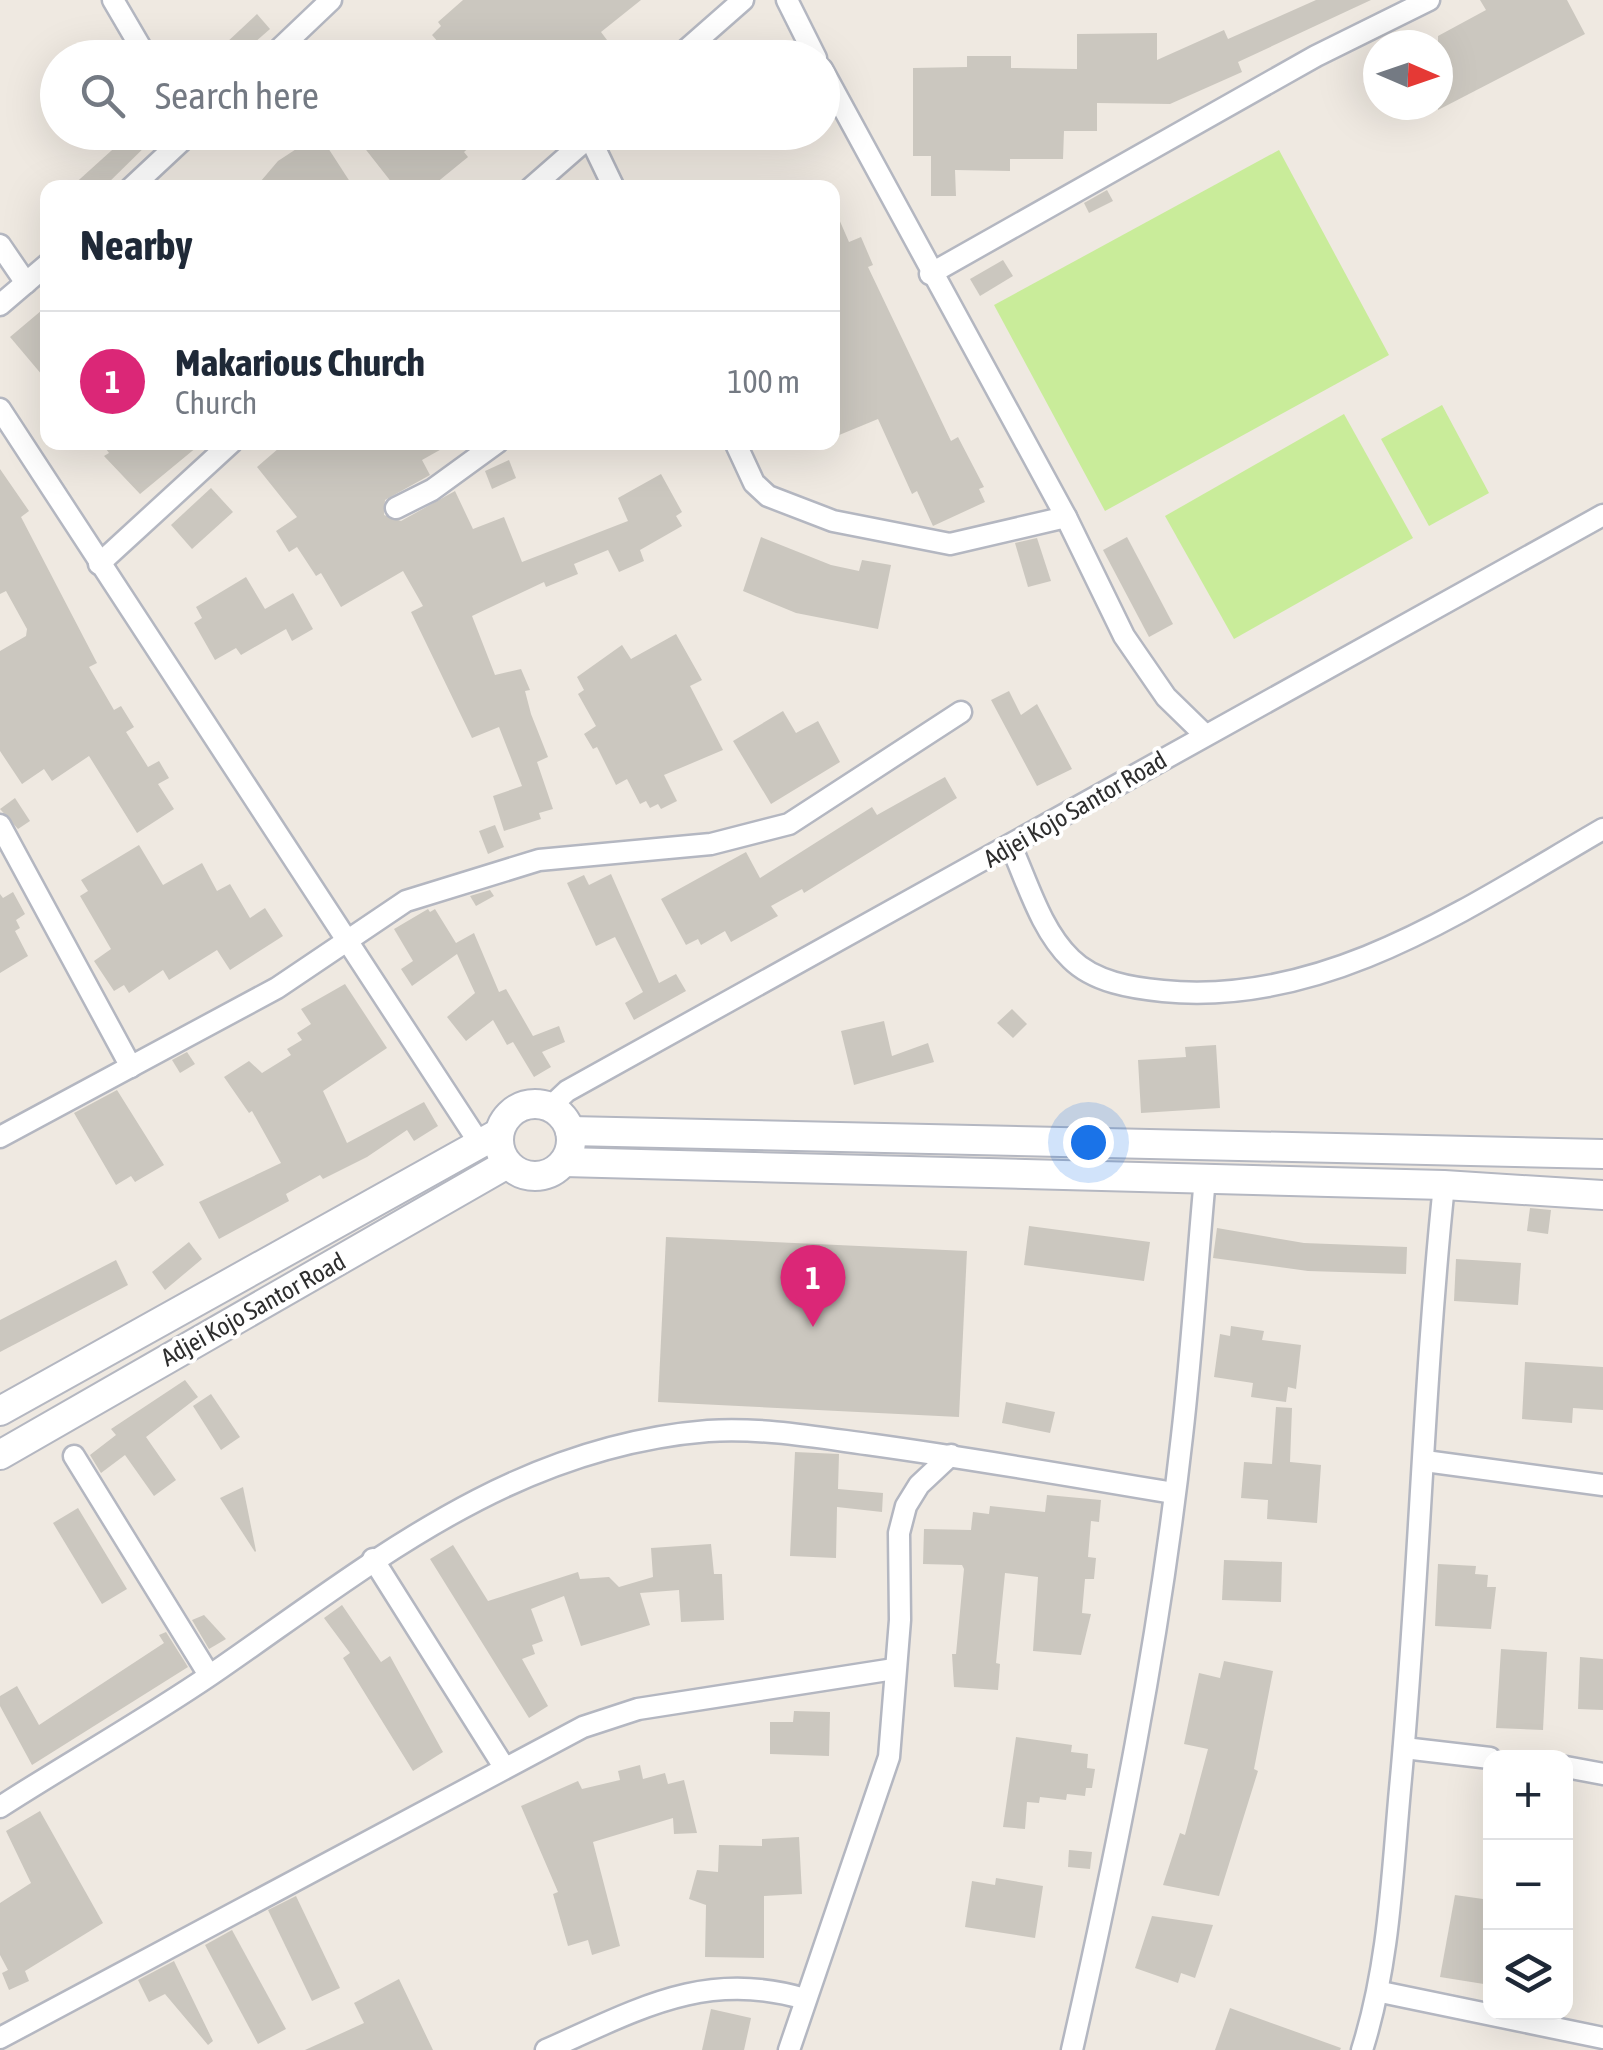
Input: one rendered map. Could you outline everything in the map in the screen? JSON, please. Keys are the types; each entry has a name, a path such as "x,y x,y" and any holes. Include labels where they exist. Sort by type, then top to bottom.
{"street":[{"path":"113,0 136,40"},
{"path":"289,40 330,0"},
{"path":"697,40 743,0"},
{"path":"786,0 807,40"},
{"path":"930,274 1316,56 1429,0"},
{"path":"840,104 1066,517 1124,636 1166,697 1205,736"},
{"path":"140,180 172,150"},
{"path":"540,180 575,150"},
{"path":"598,150 611,180"},
{"path":"0,245 26,283"},
{"path":"0,306 40,271"},
{"path":"0,409 299,870 507,1164 520,1174 536,1177 564,1162 1444,1185 1603,1195"},
{"path":"99,564 223,450"},
{"path":"396,508 432,490 487,450"},
{"path":"739,450 754,483 768,496 833,521 950,544 1066,517"},
{"name":"Adjei Kojo Santor Road","path":"550,1106 567,1091 1603,515"},
{"path":"0,1137 277,988 406,901 539,860 711,844 789,824 962,712"},
{"path":"1011,846 1050,932 1073,962 1116,985 1209,996 1307,979 1385,950 1603,829"},
{"path":"2,835 131,1067"},
{"path":"489,1138 518,1107 550,1106 570,1131 571,1147 564,1162"},
{"path":"570,1131 1603,1154"},
{"name":"Adjei Kojo Santor Road","path":"0,1410 489,1138"},
{"name":"Adjei Kojo Santor Road","path":"0,1455 507,1164"},
{"path":"1072,2050 1138,1718 1173,1493 1204,1178"},
{"path":"1362,2050 1380,1992 1404,1748 1432,1304 1444,1185"},
{"path":"0,1807 209,1676 373,1559 460,1507 537,1469 626,1444 710,1430 819,1437 1173,1493"},
{"path":"74,1456 209,1676"},
{"path":"789,2050 889,1757 900,1620 900,1533 906,1506 951,1456"},
{"path":"1425,1462 1603,1485"},
{"path":"373,1559 504,1767"},
{"path":"0,2038 583,1727 638,1709 894,1669"},
{"path":"1404,1748 1483,1757"},
{"path":"1573,1768 1603,1774"},
{"path":"546,2050 690,1992 750,1985 805,1998"},
{"path":"1380,1992 1603,2038"}],"green space":[{"path":"1279,150 1389,355 1105,511 994,305"},
{"path":"1442,405 1489,493 1429,526 1381,439"},
{"path":"1344,414 1413,538 1234,639 1165,516"}],"building":[{"path":"463,0 641,0 601,32 607,40 436,40 432,35 441,26 438,22"},
{"path":"1316,0 1371,0 1238,62 1242,72 1170,104 1097,103 1097,131 1064,131 1063,159 1010,159 1010,171 955,170 956,196 931,196 931,156 913,156 913,68 967,67 967,56 1011,56 1011,68 1077,69 1077,34 1157,33 1157,60 1224,30 1228,39"},
{"path":"1480,0 1567,0 1585,34 1453,102 1453,30 1449,30 1486,10"},
{"path":"257,14 270,29 257,40 229,40"},
{"path":"112,150 142,150 111,180 79,180"},
{"path":"295,150 329,150 349,180 262,180 278,161"},
{"path":"366,150 466,150 468,157 440,180 390,180"},
{"path":"1107,190 1113,201 1089,213 1084,203"},
{"path":"840,221 849,242 861,237 873,265 868,267 951,441 958,437 984,487 979,489 985,502 933,526 917,491 912,494 878,419 840,435"},
{"path":"1003,260 1013,276 980,296 970,279"},
{"path":"40,312 40,373 10,337"},
{"path":"107,450 193,450 140,494 104,456 109,453"},
{"path":"277,450 440,450 422,460 430,475 385,500 384,515 401,521 455,491 473,529 504,517 522,562 628,521 618,498 661,474 682,512 676,516 682,526 640,550 644,561 619,572 608,550 574,564 578,574 546,587 544,582 472,616 495,675 521,669 530,690 525,691 531,714 548,757 537,762 553,809 539,813 541,819 504,831 493,796 522,786 499,727 472,738 411,612 423,606 403,571 341,607 321,573 316,576 297,547 289,552 276,531 297,517 257,467"},
{"path":"509,460 516,478 492,489 485,471"},
{"path":"0,469 29,511 21,517 97,663 89,667 114,710 121,706 134,727 126,732 148,767 159,761 169,778 158,784 174,809 137,833 89,756 52,781 44,769 22,784 0,751 0,651 26,636 27,629 6,591 0,594"},
{"path":"211,488 233,512 192,549 171,525"},
{"path":"761,537 831,565 859,571 862,560 891,565 878,629 796,613 743,591"},
{"path":"1127,537 1173,624 1149,637 1103,550"},
{"path":"1037,538 1051,581 1028,587 1015,543"},
{"path":"246,577 265,609 293,593 313,629 292,641 286,629 241,655 236,648 215,660 194,623 202,618 196,607"},
{"path":"676,634 702,680 690,686 723,750 664,775 677,801 661,809 658,804 650,808 646,801 640,804 627,779 616,785 597,747 593,749 584,734 596,726 578,694 584,690 577,677 622,645 631,659"},
{"path":"1009,691 1021,715 1037,704 1072,769 1037,786 991,700"},
{"path":"783,711 796,733 818,721 840,762 771,804 733,741"},
{"path":"945,777 957,798 804,893 802,889 771,906 778,916 731,942 725,931 701,945 698,939 686,945 661,899 746,852 760,878 872,807 877,815"},
{"path":"15,798 30,821 18,829 0,809"},
{"path":"495,825 504,847 488,854 479,831"},
{"path":"139,845 163,885 202,863 217,891 230,884 250,918 265,908 283,936 230,970 217,950 169,980 163,970 129,993 124,985 114,991 94,961 111,949 80,896 88,891 81,880"},
{"path":"611,874 659,983 676,974 686,991 634,1020 625,1003 643,992 615,937 596,946 567,883 584,875 589,885"},
{"path":"490,890 494,896 476,906 470,896"},
{"path":"13,892 25,914 16,920 20,928 15,931 28,956 0,973 0,894 3,898"},
{"path":"428,909 435,909 456,943 474,933 499,992 506,989 533,1036 559,1026 565,1042 542,1052 551,1067 534,1077 513,1042 507,1045 493,1020 466,1041 447,1017 475,993 457,954 412,986 401,969 413,961 394,929"},
{"path":"345,984 387,1048 323,1091 347,1143 424,1102 438,1126 414,1141 407,1130 367,1157 323,1179 320,1175 286,1194 289,1201 219,1239 199,1202 281,1163 252,1111 249,1113 224,1077 249,1061 262,1073 291,1055 287,1049 302,1040 297,1033 311,1024 301,1009"},
{"path":"1012,1009 1027,1024 1013,1038 997,1023"},
{"path":"884,1021 892,1056 928,1043 934,1062 854,1085 841,1031"},
{"path":"1216,1045 1220,1108 1141,1113 1138,1060 1186,1057 1185,1047"},
{"path":"187,1052 195,1064 180,1073 172,1060"},
{"path":"117,1090 164,1165 135,1182 131,1176 116,1185 74,1113"},
{"path":"1530,1208 1551,1210 1548,1234 1527,1231"},
{"path":"1029,1226 1150,1242 1144,1281 1024,1265"},
{"path":"1217,1228 1304,1243 1407,1247 1406,1274 1308,1271 1213,1258"},
{"path":"666,1237 967,1251 959,1417 658,1402"},
{"path":"189,1242 202,1259 165,1290 152,1272"},
{"path":"1456,1259 1521,1263 1518,1305 1454,1301"},
{"path":"116,1260 128,1285 0,1352 0,1320"},
{"path":"1231,1326 1264,1331 1262,1340 1301,1345 1296,1389 1288,1387 1286,1402 1251,1397 1253,1383 1214,1377 1220,1334 1230,1336"},
{"path":"1525,1362 1603,1367 1603,1410 1573,1408 1572,1423 1522,1419"},
{"path":"185,1380 198,1397 146,1437 176,1480 154,1496 125,1455 101,1473 90,1455 116,1435 111,1429"},
{"path":"211,1394 240,1437 221,1450 193,1406"},
{"path":"1006,1402 1055,1412 1050,1433 1002,1423"},
{"path":"1276,1407 1292,1408 1290,1462 1321,1465 1317,1523 1267,1519 1268,1500 1241,1498 1244,1462 1272,1464"},
{"path":"795,1452 839,1454 838,1489 883,1493 882,1512 837,1507 836,1558 790,1556"},
{"path":"243,1487 256,1551 255,1552 220,1498"},
{"path":"1047,1495 1101,1500 1099,1522 1091,1521 1088,1557 1096,1558 1094,1579 1085,1579 1082,1613 1091,1614 1081,1655 1033,1651 1038,1577 1005,1573 996,1663 1000,1664 998,1690 954,1687 952,1654 956,1654 964,1569 962,1565 923,1564 924,1529 971,1530 973,1512 989,1514 990,1506 1045,1512"},
{"path":"78,1508 127,1589 102,1604 53,1523"},
{"path":"711,1544 714,1574 722,1574 724,1620 681,1622 679,1590 640,1593 650,1625 581,1646 564,1596 531,1609 543,1641 532,1645 535,1654 522,1659 548,1706 529,1718 430,1559 453,1545 488,1601 578,1572 580,1579 609,1577 619,1587 653,1577 651,1548"},
{"path":"1224,1560 1282,1562 1281,1602 1222,1600"},
{"path":"1438,1564 1476,1566 1475,1574 1488,1575 1487,1587 1496,1587 1491,1629 1435,1626"},
{"path":"342,1605 381,1662 390,1656 443,1752 413,1771 343,1658 350,1653 324,1618"},
{"path":"204,1615 226,1639 209,1649 192,1620"},
{"path":"166,1632 188,1667 32,1765 0,1706 0,1696 17,1686 39,1725 164,1643 159,1635"},
{"path":"1501,1649 1547,1652 1543,1730 1496,1728"},
{"path":"1580,1657 1603,1659 1603,1710 1578,1709"},
{"path":"1224,1661 1273,1671 1254,1769 1258,1771 1219,1896 1163,1885 1180,1833 1185,1835 1208,1749 1184,1744 1199,1673 1220,1678"},
{"path":"794,1711 830,1712 829,1756 770,1754 770,1722 793,1722"},
{"path":"1016,1737 1072,1745 1071,1752 1088,1754 1087,1768 1095,1769 1092,1788 1086,1788 1085,1796 1067,1794 1066,1800 1040,1797 1039,1803 1027,1802 1025,1829 1003,1827"},
{"path":"640,1765 643,1779 665,1773 668,1784 684,1780 697,1833 674,1834 673,1818 593,1842 620,1946 592,1955 588,1940 568,1946 553,1894 558,1892 521,1806 578,1781 582,1789 620,1780 618,1771"},
{"path":"40,1811 103,1923 25,1971 29,1981 9,1990 2,1973 8,1970 0,1955 0,1903 31,1883 6,1831"},
{"path":"799,1837 802,1894 764,1896 764,1958 705,1957 706,1905 689,1899 697,1870 718,1872 719,1845 762,1846 762,1839"},
{"path":"1069,1850 1092,1852 1090,1869 1068,1867"},
{"path":"996,1878 1043,1886 1035,1938 965,1927 972,1881 995,1885"},
{"path":"1455,1895 1483,1899 1483,1984 1440,1977"},
{"path":"296,1896 340,1988 312,2001 268,1910"},
{"path":"1152,1916 1213,1925 1195,1978 1181,1973 1178,1983 1135,1968"},
{"path":"232,1930 286,2029 258,2044 205,1945"},
{"path":"174,1961 213,2041 208,2045 165,1994 149,2002 138,1980"},
{"path":"399,1979 433,2050 305,2050 364,2023 354,2003"},
{"path":"1230,2008 1341,2048 1215,2050"},
{"path":"711,2009 751,2018 744,2050 702,2050"}],"place":[{"name":"Makarious Church","path":"813,1327"}]}
